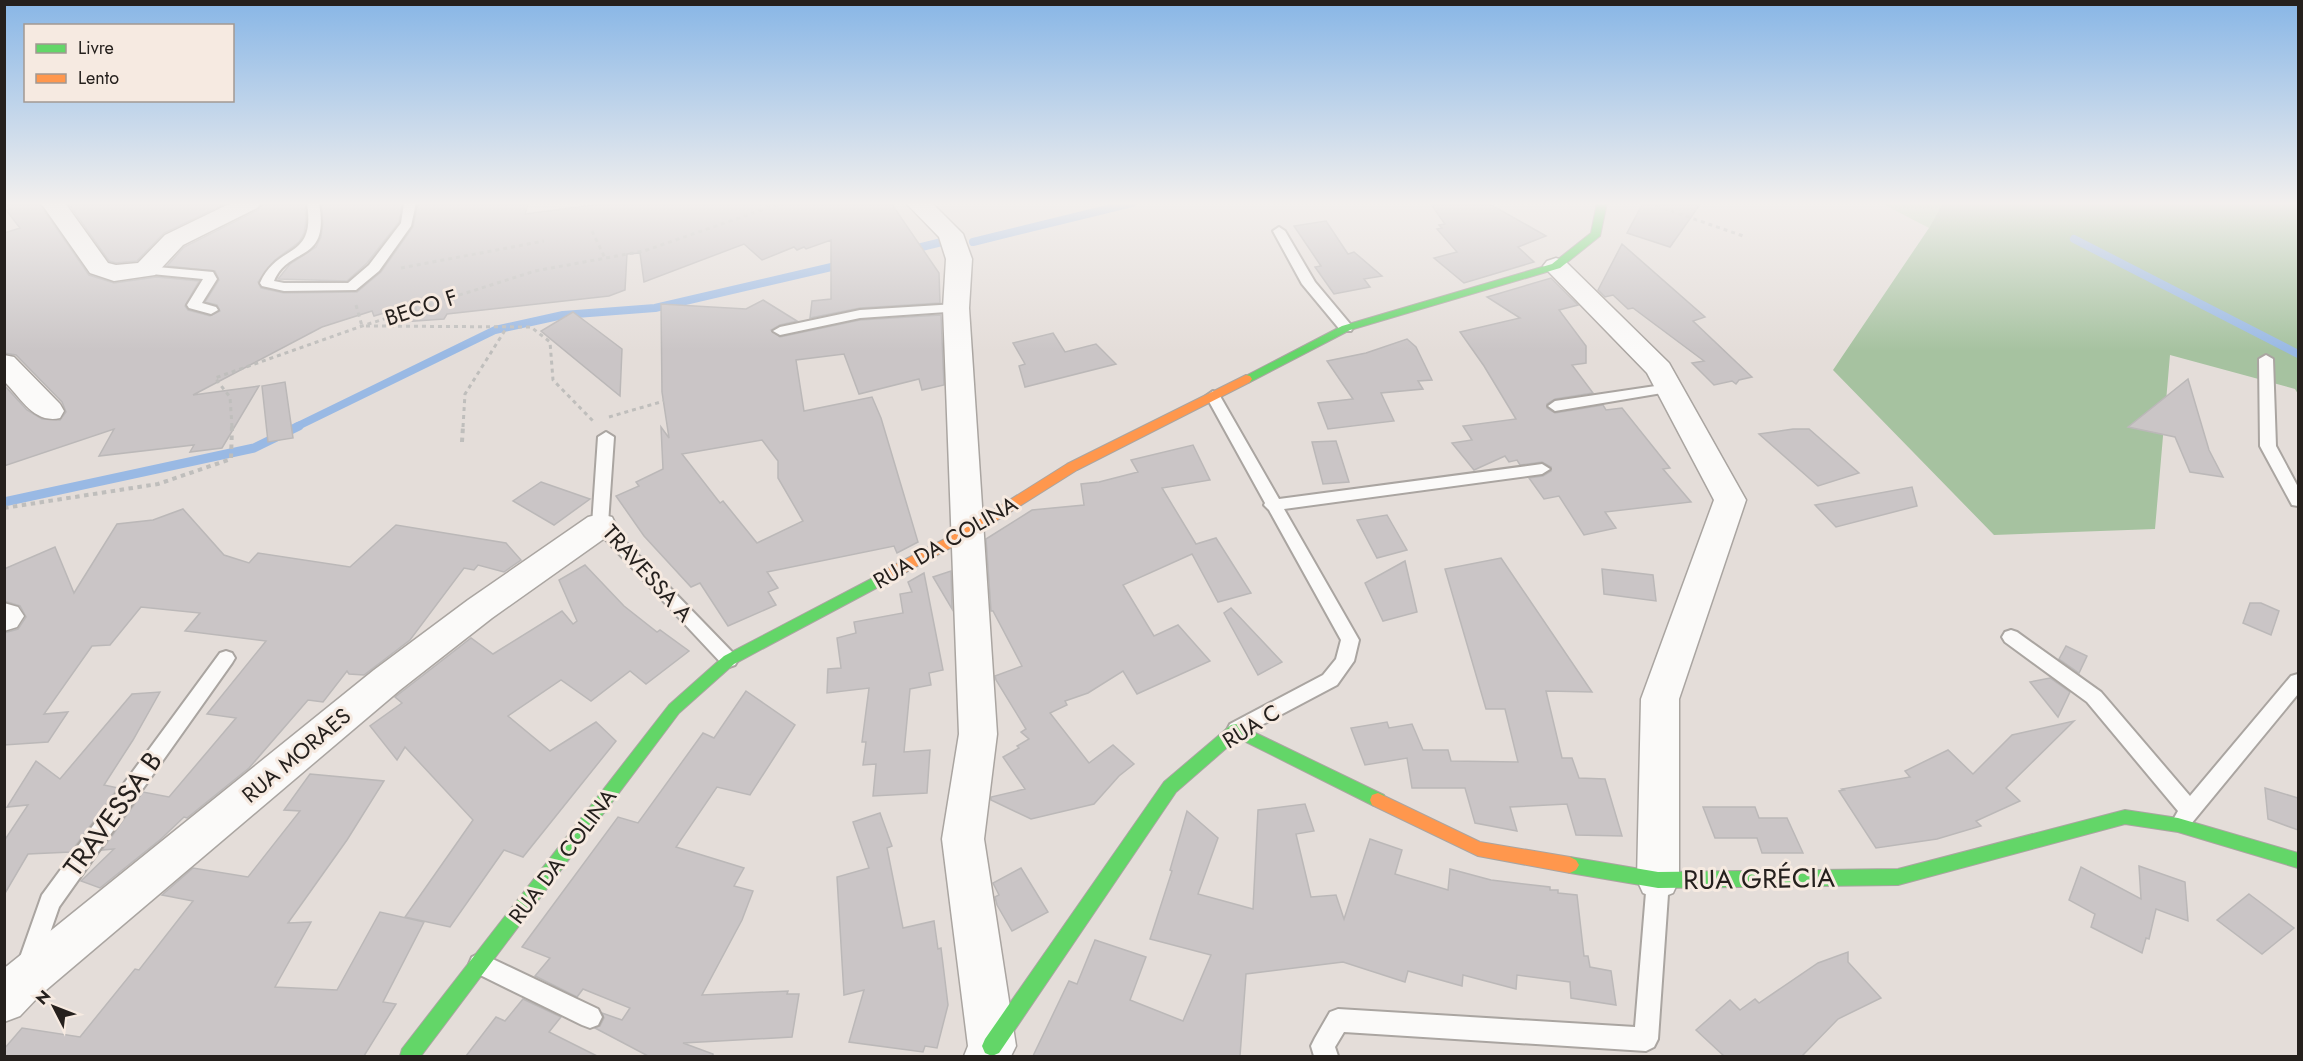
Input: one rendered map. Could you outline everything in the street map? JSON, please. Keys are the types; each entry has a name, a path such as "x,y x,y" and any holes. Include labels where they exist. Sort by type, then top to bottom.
{"street":[{"path":"88,253 99,268 114,273 147,270 163,253"},
{"path":"957,253 959,259 956,308 978,734 963,839 990,1051"},
{"name":"RUA DA COLINA","path":"409,1056 674,709 729,660 967,533 1072,467 1346,328 1556,266 1573,253"},
{"path":"1556,266 1659,369 1730,500 1660,699 1658,880"},
{"path":"4,363 49,411"},
{"name":"RUA MORAES","path":"14,991 387,680 480,609 600,525"},
{"name":"RUA GRÉCIA","path":"1237,730 1478,849 1658,880 1898,877 2125,817 2184,818 2298,861"},
{"name":"RUA C","path":"990,1051 1170,787 1237,730"}],"lane":[{"path":"297,253 272,271 267,283 284,287 351,286 374,268 385,253"},
{"path":"1291,253 1309,284 1346,328"},
{"path":"147,270 208,275 210,279 194,305 211,310"},
{"path":"780,331 860,315 956,308"},
{"path":"2266,359 2268,446 2298,501"},
{"path":"1555,406 1669,388"},
{"name":"RUA C","path":"1213,396 1272,505 1350,640 1345,661 1330,680 1237,730"},
{"name":"TRAVESSA A","path":"606,436 600,525 729,660"},
{"path":"1272,505 1542,469"},
{"path":"2011,637 2094,697 2184,818 2298,681"},
{"name":"TRAVESSA B","path":"14,991 50,902 225,658"},
{"path":"1326,1056 1323,1046 1338,1020 1646,1039 1658,880"},
{"path":"480,963 590,1017"}],"path":[{"path":"374,268 387,271 478,253"},
{"path":"602,253 605,258"},
{"name":"BECO F","path":"231,459 233,436 230,397 215,378 362,326 535,271 632,253"},
{"path":"362,326 531,327 550,342 553,380 606,436"},
{"path":"462,442 465,394 507,326"},
{"path":"594,421 664,401"},
{"path":"4,508 158,484 231,459"}],"green space":[{"path":"1912,253 2298,253 2298,394 2295,389 2170,355 2155,529 1994,535 1833,370"}],"building":[{"path":"4,253 73,253 89,275 114,283 156,277 199,281 185,306 188,310 210,316 220,311 217,305 205,302 219,280 215,271 167,266 179,253 285,253 275,260 258,282 261,288 284,293 357,292 381,272 395,253 722,253 644,282 640,253 627,254 625,290 609,296 447,314 444,319 402,322 404,307 374,316 372,311 322,327 193,395 259,386 222,448 190,452 194,445 99,456 114,429 4,466 4,385 27,410 42,419 60,420 66,412 62,402 16,355 4,353"},
{"path":"103,253 145,253 137,261 116,263 109,261"},
{"path":"308,253 375,253 347,281 278,279 290,264"},
{"path":"754,253 780,253 762,260"},
{"path":"831,253 925,253 939,273 940,303 860,308 810,318 812,301 831,299"},
{"path":"1312,253 1355,253 1382,276 1364,279 1370,287 1334,294 1315,267 1321,266"},
{"path":"1455,253 1524,253 1534,262 1464,283 1434,258"},
{"path":"1618,253 1632,253 1705,317 1693,321 1752,377 1739,380 1736,384 1732,381 1714,385 1692,363 1704,361 1633,308 1628,309 1613,295 1605,297 1598,290"},
{"path":"1551,278 1578,305 1559,310 1586,346 1586,363 1572,365 1593,393 1555,399 1547,404 1547,408 1555,413 1603,405 1606,410 1622,408 1670,468 1663,469 1691,502 1605,512 1616,528 1584,535 1559,496 1544,499 1529,478 1543,476 1551,471 1551,467 1542,462 1520,465 1517,460 1509,462 1505,456 1474,470 1452,443 1472,440 1463,426 1516,419 1460,332 1520,318 1487,297"},
{"path":"763,300 797,321 771,330 780,337 860,320 941,315 944,385 922,390 919,379 859,394 844,354 796,360 804,411 872,397 881,418 918,542 897,553 894,546 767,572 778,588 768,592 776,605 728,626 700,583 691,587 644,536 616,496 639,486 636,482 663,469 661,427 669,438 662,392 661,304 746,309","holes":["762,440 778,461 778,478 803,521 757,543 723,501 720,503 682,454"]},
{"path":"573,312 622,349 620,396 541,331"},
{"path":"1053,333 1065,352 1096,344 1116,364 1025,387 1019,366 1025,364 1013,343"},
{"path":"1407,339 1416,347 1432,380 1418,381 1423,389 1381,393 1394,421 1328,429 1318,403 1353,399 1327,361 1366,353"},
{"path":"2188,379 2209,450 2223,477 2190,472 2175,437 2128,427"},
{"path":"285,382 293,438 268,442 262,386"},
{"path":"1809,429 1859,473 1818,486 1759,434"},
{"path":"1336,441 1349,482 1323,484 1312,442"},
{"path":"1193,445 1210,480 1162,488 1196,544 1216,538 1251,593 1218,602 1192,554 1123,585 1154,636 1178,625 1210,661 1137,694 1123,671 1088,693 1065,701 1067,705 1050,713 1089,763 1113,745 1134,764 1119,776 1094,804 1031,819 991,800 991,797 1025,789 1003,757 1029,739 1021,732 1026,729 995,676 1022,666 991,611 986,539 1032,510 1084,505 1081,484 1138,472 1131,460"},
{"path":"541,482 590,499 554,525 513,501"},
{"path":"1912,487 1917,506 1836,527 1815,505"},
{"path":"183,509 224,555 249,563 258,553 350,567 396,525 506,543 521,560 504,572 478,565 474,570 464,568 410,640 364,675 349,674 347,671 323,702 308,700 249,768 187,818 184,817 161,839 100,888 81,881 114,849 102,850 143,792 169,797 236,718 207,714 266,641 185,631 200,613 141,607 110,645 92,646 44,714 68,712 48,742 4,745 4,633 18,629 26,617 20,606 4,601 4,569 55,547 74,593 117,524 153,520"},
{"path":"1387,515 1407,550 1377,558 1357,520"},
{"path":"1501,558 1592,692 1546,691 1562,758 1572,758 1579,778 1605,779 1622,836 1576,835 1567,804 1510,807 1517,831 1475,823 1465,788 1412,788 1407,758 1365,765 1351,728 1387,722 1389,728 1412,724 1423,750 1448,750 1451,761 1518,762 1505,709 1486,709 1445,569"},
{"path":"1405,561 1417,612 1383,621 1365,583"},
{"path":"585,565 624,606 657,632 660,630 689,651 646,684 630,671 591,701 561,680 508,716 550,751 596,722 616,741 523,857 504,850 450,927 405,917 473,820 405,747 397,760 370,726 402,703 395,697 471,638 493,654 562,611 573,624 577,621 559,580"},
{"path":"1602,569 1653,575 1656,601 1604,594"},
{"path":"951,571 952,609 933,577"},
{"path":"924,573 943,670 929,673 931,685 910,689 904,752 930,750 927,793 873,796 876,764 863,765 866,742 862,742 869,688 827,693 828,669 841,668 837,638 856,633 854,622 903,613 900,594 912,592 908,582"},
{"path":"2250,603 2261,603 2279,611 2271,635 2243,623"},
{"path":"1231,608 1282,662 1258,675 1224,613"},
{"path":"2066,646 2087,656 2079,673 2059,659"},
{"path":"2050,678 2070,692 2058,717 2030,682"},
{"path":"746,691 795,725 750,795 717,787 676,847 744,868 734,886 753,891 742,920 702,995 788,991 787,994 799,994 792,1037 683,1043 713,1054 713,1056 648,1056 595,1028 600,1026 604,1018 602,1013 622,1020 630,1008 583,989 577,997 535,976 550,958 522,947 618,817 638,823 703,733 714,738"},
{"path":"160,692 104,785 118,788 71,852 28,854 4,895 4,841 28,805 7,807 36,761 60,779 132,694"},
{"path":"2074,721 2006,788 2020,801 1976,821 1981,826 1937,839 1876,848 1839,791 1910,777 1905,771 1948,750 1973,774 2012,735"},
{"path":"310,774 384,781 347,840 288,923 311,922 275,987 337,990 380,912 424,922 383,1002 396,1004 364,1056 4,1056 4,1049 22,1028 80,1037 135,969 139,970 193,901 162,895 193,868 248,877 300,811 284,810"},
{"path":"2265,788 2298,798 2298,830 2268,819"},
{"path":"1305,804 1314,831 1296,834 1311,897 1336,895 1344,919 1370,839 1402,850 1395,874 1448,890 1450,869 1491,880 1550,887 1550,890 1558,890 1558,893 1577,895 1584,956 1588,956 1590,967 1611,971 1616,1005 1571,998 1570,982 1517,975 1516,989 1463,975 1462,986 1408,971 1405,982 1343,962 1246,974 1240,1056 1033,1056 1069,981 1077,984 1095,940 1146,957 1130,1000 1183,1021 1211,955 1150,939 1172,871 1170,870 1187,811 1218,838 1198,894 1253,909 1258,810"},
{"path":"1703,807 1755,807 1759,818 1787,818 1803,853 1762,853 1757,838 1715,838"},
{"path":"880,813 892,846 887,848 903,928 934,921 938,949 941,948 948,1005 937,1048 925,1046 923,1052 849,1042 864,990 844,995 837,877 869,868 853,822"},
{"path":"2139,866 2185,882 2188,921 2156,909 2149,939 2146,938 2142,953 2091,927 2095,914 2069,900 2081,867 2141,899"},
{"path":"1021,868 1048,912 1012,931 997,905 995,897 999,895 993,883"},
{"path":"2249,894 2294,928 2262,954 2217,920"},
{"path":"1848,952 1848,962 1881,998 1838,1019 1802,1056 1724,1056 1696,1030 1730,1000 1740,1010 1755,999 1759,1003 1818,963"},
{"path":"523,999 561,1017 549,1032 597,1056 466,1056 496,1017 505,1021"}],"waterway":[{"path":"2100,253 2298,354"},
{"path":"296,427 495,330 563,315 655,308 840,265"},
{"path":"4,502 254,448 299,426"}],"traffic: fast":[{"path":"1246,379 1346,328 1556,266 1573,253"},
{"path":"409,1056 674,709 729,660 892,573"},
{"path":"992,1046 1170,787 1237,730 1378,800"},
{"path":"1570,865 1658,880 1898,877 2125,817 2178,825 2298,861"}],"traffic: slow":[{"path":"892,573 967,533 1072,467 1246,379"},
{"path":"1378,800 1478,849 1570,865"}]}
